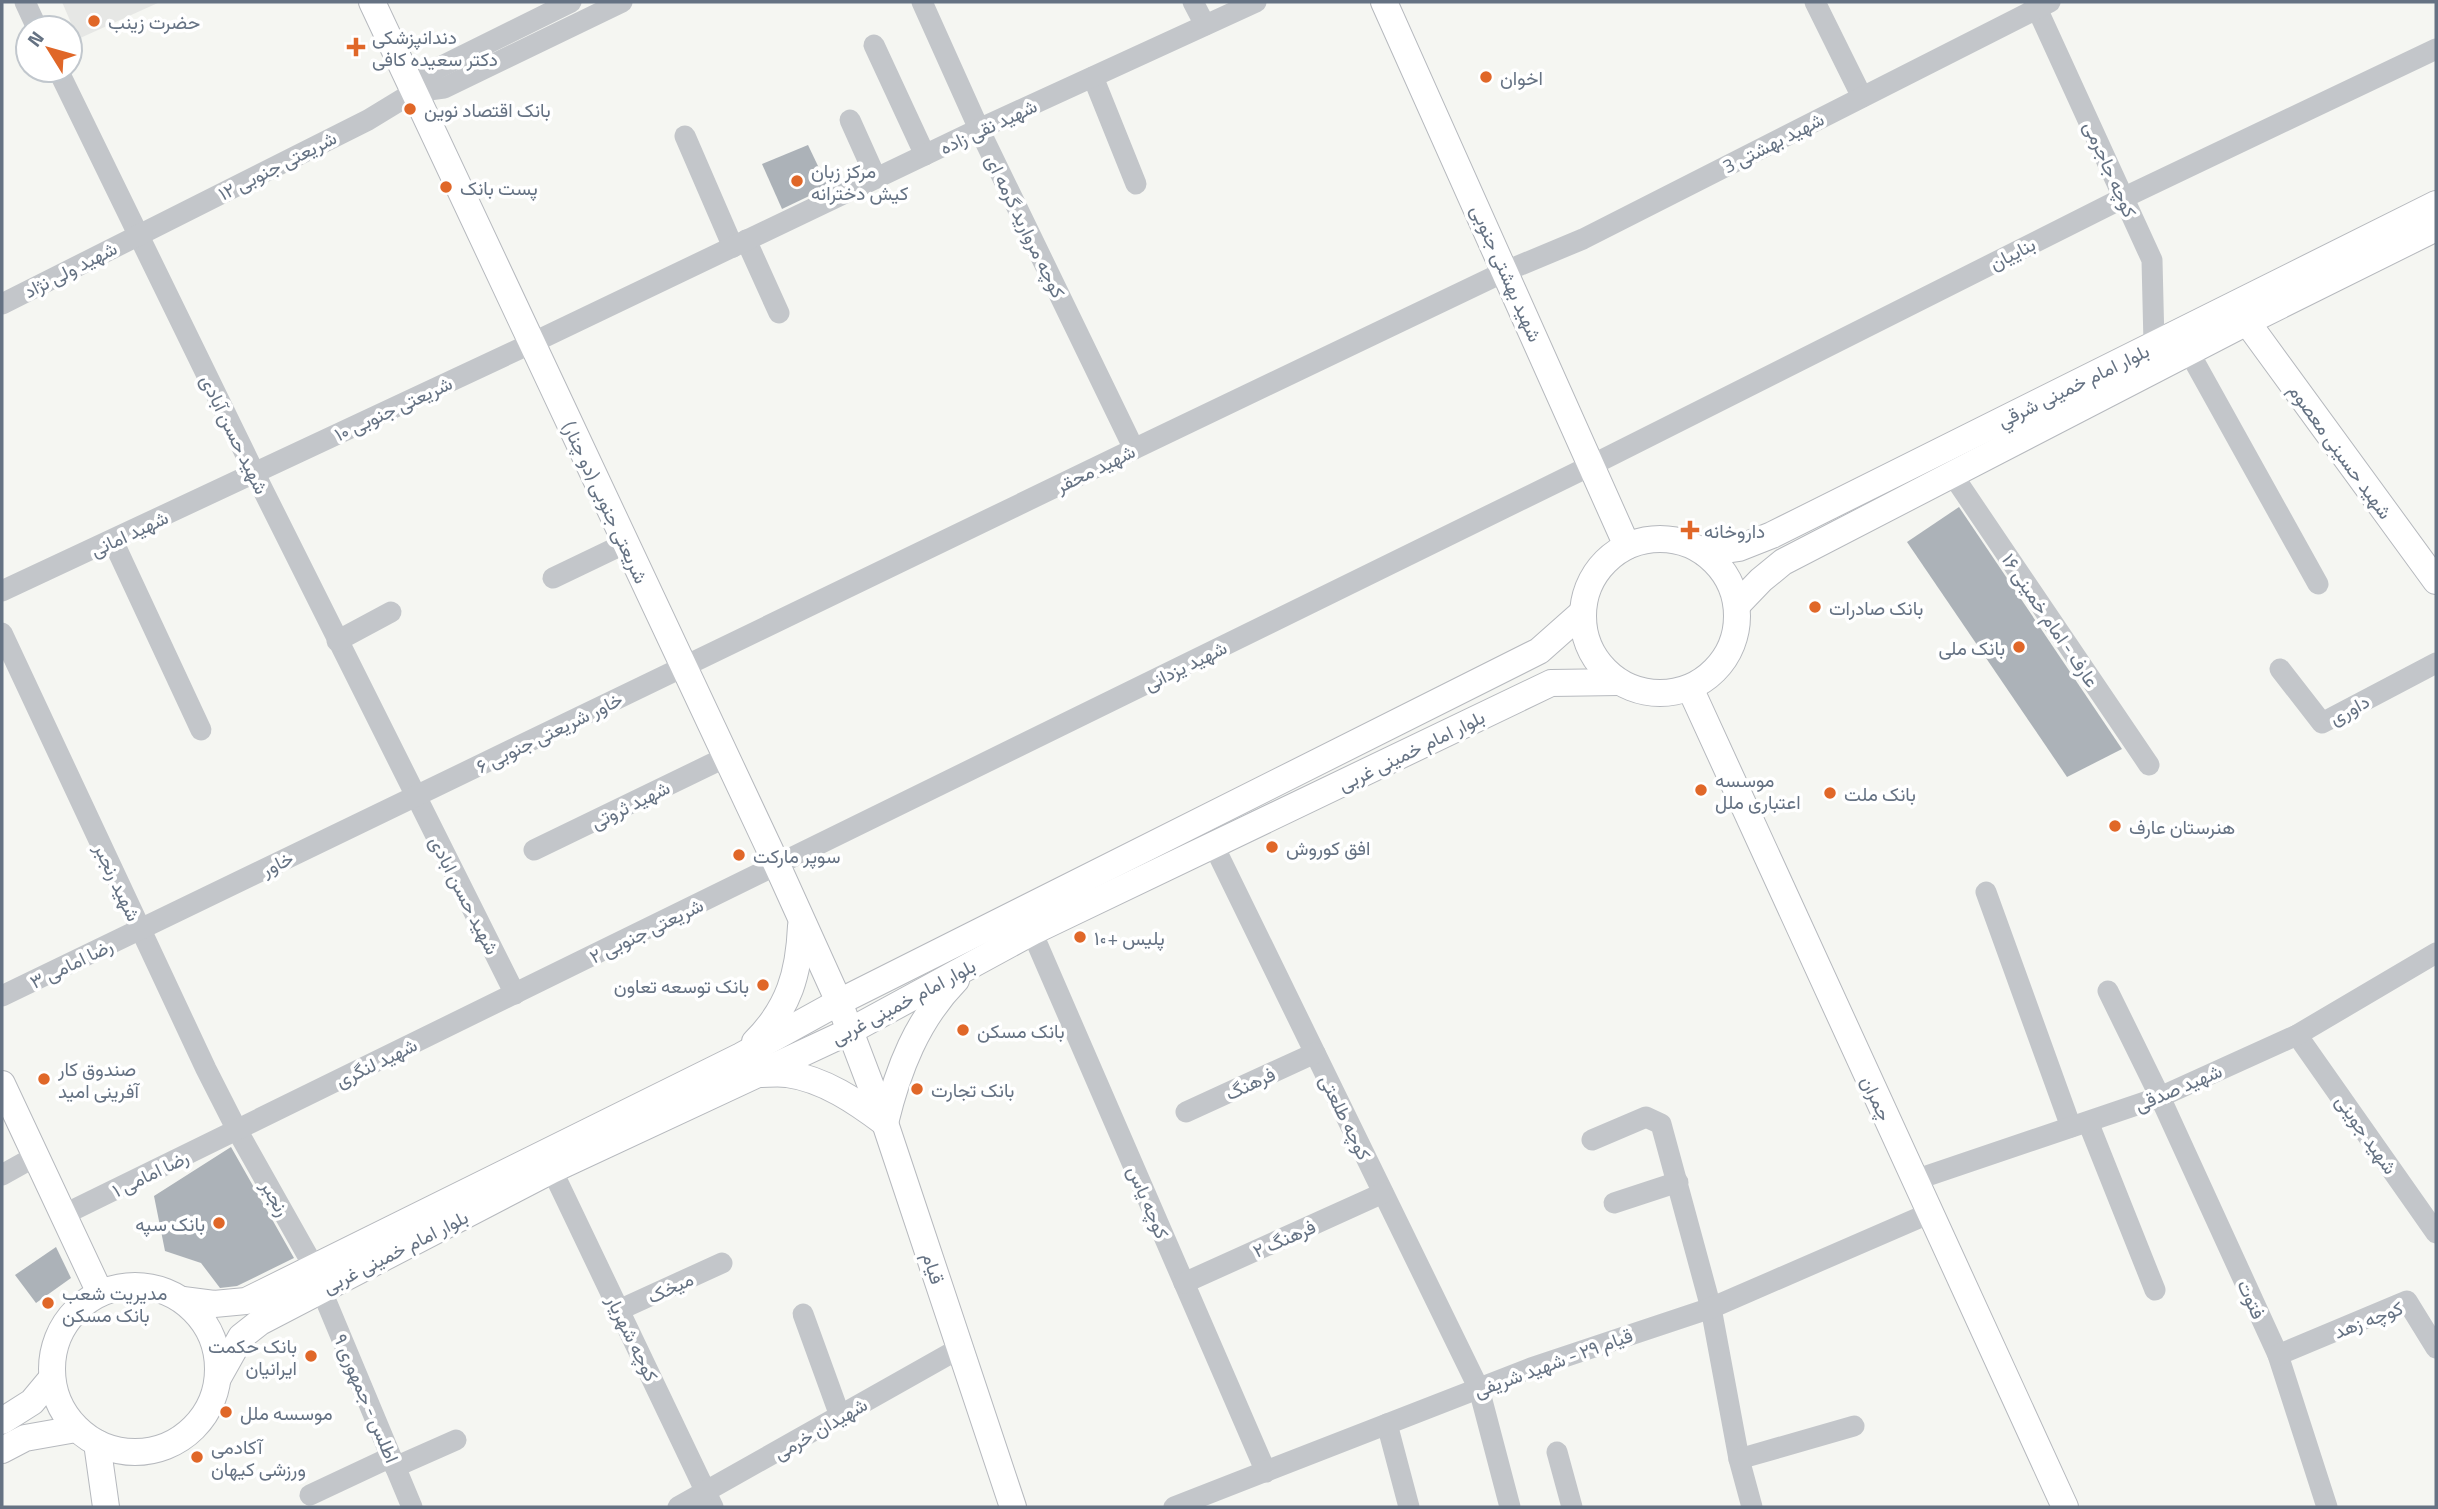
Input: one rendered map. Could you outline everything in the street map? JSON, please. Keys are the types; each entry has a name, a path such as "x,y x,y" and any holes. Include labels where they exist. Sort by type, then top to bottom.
{"main road":[{"name":"شریعتی جنوبی (دو چنار)","path":"372,2 777,865 850,1031"},
{"name":"شهید بهشتی جنوبی","path":"1384,2 1506,271 1626,546"},
{"name":"بلوار امام خمینی شرقي","path":"1705,553 1739,548 1772,535 2436,204"},
{"name":"بلوار امام خمینی شرقي","path":"1737,605 1783,562 2247,322 2436,228"},
{"name":"شهید حسینی معصوم","path":"2247,322 2434,572"},
{"path":"1667,539 1687,543 1705,553 1721,567 1731,585 1737,605 1736,631 1727,655 1711,674 1690,688 1665,693 1641,691 1619,682 1603,668 1592,652 1585,632 1583,612 1587,592 1596,573 1609,558 1626,546 1646,540 1667,539"},
{"name":"بلوار امام خمینی غربی","path":"183,1300 214,1304 246,1301 318,1278 552,1170 748,1065 839,1002 1539,651 1583,612"},
{"name":"بلوار امام خمینی غربی","path":"218,1378 241,1337 318,1278 748,1065 850,1031 1032,932 1551,683 1619,682"},
{"name":"چمران","path":"1690,688 2065,1507"},
{"path":"801,921 799,960 788,996 748,1065 823,1084 856,1101 886,1123 894,1088 923,1021 970,965"},
{"name":"قیام","path":"850,1031 886,1123 1013,1507"},
{"path":"2,1084 100,1293"},
{"path":"142,1285 164,1290 183,1300 200,1315 211,1334 218,1355 218,1378 211,1404 204,1415 196,1426 175,1442 149,1451 122,1452 87,1436 60,1405 52,1378 53,1352 62,1328 78,1307 100,1293 120,1286 142,1285"},
{"path":"2,1421 32,1402 52,1378"},
{"path":"2,1450 25,1438 87,1436"},
{"path":"87,1436 106,1507"}],"street":[{"path":"414,92 430,72 571,2"},
{"path":"414,92 444,88 622,2"},
{"name":"کوچه مروارید گرمه ای","path":"922,2 979,129 1134,449"},
{"path":"1193,2 1205,25"},
{"name":"شهید نقی زاده","path":"532,343 979,129 1256,2"},
{"path":"1815,2 1861,97"},
{"name":"شهید بهشتی 3","path":"1506,271 1583,239 2040,4"},
{"name":"کوچه جاجرمی","path":"2040,4 2152,260 2154,344"},
{"path":"874,45 925,155"},
{"name":"بناییان","path":"1592,465 2123,198 2436,49"},
{"path":"1093,77 1136,184"},
{"name":"شهید حسن آبادی","path":"65,84 415,797"},
{"name":"شریعتی جنوبی ۱۲","path":"139,234 368,120 414,92"},
{"path":"850,120 876,178"},
{"path":"685,136 779,313"},
{"name":"شهید ولی نژاد","path":"2,304 139,234"},
{"name":"شهید محقر","path":"684,667 1506,271"},
{"name":"شریعتی جنوبی ۱۰","path":"255,474 532,343"},
{"path":"2189,352 2318,584"},
{"name":"شهید یزدانی","path":"777,865 1592,465"},
{"name":"شهید امانی","path":"2,591 255,474"},
{"name":"عارف - امام خمینی ۱۶","path":"1952,474 2149,765"},
{"path":"113,541 201,730"},
{"path":"553,578 626,543"},
{"path":"337,641 391,612"},
{"name":"شهید رنجبر","path":"2,633 237,1130"},
{"name":"داوری","path":"2280,669 2322,723 2436,663"},
{"name":"خاور شریعتی جنوبی ۶","path":"415,797 684,667"},
{"name":"شهید ثروتی","path":"534,850 726,757"},
{"name":"خاور","path":"140,929 415,797"},
{"name":"شهید حسن ابادی","path":"415,797 515,994"},
{"name":"کوچه طلعتی","path":"1213,845 1479,1389 1510,1507"},
{"name":"شریعتی جنوبی ۲","path":"515,994 777,865"},
{"path":"1986,892 2079,1124 2155,1290"},
{"name":"رضا امامی ۳","path":"2,996 140,929"},
{"name":"کوچه یاس","path":"1032,932 1266,1472"},
{"name":"شهید صدقی","path":"1915,1180 2160,1097 2297,1035 2433,962"},
{"name":"فتوت","path":"2108,991 2160,1097 2278,1355 2327,1507"},
{"name":"شهید لنگری","path":"237,1130 515,994"},
{"name":"شهید جوینی","path":"2297,1035 2436,1233"},
{"name":"فرهنگ","path":"1186,1112 1315,1053"},
{"path":"1592,1140 1646,1118 1661,1124 1711,1308 1739,1460 1752,1507"},
{"name":"رضا امامی ۱","path":"63,1215 237,1130"},
{"name":"رنجبر","path":"237,1130 318,1278"},
{"path":"2,1175 36,1156"},
{"name":"کوچه شهریار","path":"552,1170 710,1500"},
{"path":"1614,1203 1678,1182"},
{"name":"فرهنگ ۲","path":"1184,1283 1383,1193"},
{"name":"قیام ۲۹ - شهید شریفی","path":"1174,1507 1227,1498 1266,1472 1531,1368 1711,1308 1930,1213"},
{"name":"میخک","path":"619,1310 722,1263"},
{"name":"اطلس - جمهوری ۹","path":"318,1278 412,1507"},
{"name":"کوچه زهد","path":"2278,1355 2407,1301 2436,1348"},
{"path":"803,1314 840,1416"},
{"name":"شهیدان خرمی","path":"678,1507 710,1500 840,1416 960,1348"},
{"path":"1387,1424 1409,1507"},
{"path":"1739,1460 1854,1426"},
{"path":"310,1495 456,1440"},
{"path":"1557,1452 1572,1507"}],"shaded area":[{"name":"حضرت زینب","path":"62,2 160,2 84,36 84,14 67,14"}],"building":[{"name":"مرکز زبان کیش دخترانه","path":"808,145 828,187 782,209 762,164"},
{"name":"بانک ملی","path":"1959,507 2122,749 2067,777 1907,542"},
{"name":"بانک سپه","path":"231,1147 294,1258 237,1286 220,1288 201,1263 165,1251 154,1196"},
{"path":"56,1247 71,1278 36,1303 15,1275"}],"place":[{"name":"حضرت زینب","path":"94,21"},
{"name":"دندانپزشکی دکتر سعیده کافی","path":"356,47"},
{"name":"اخوان","path":"1486,77"},
{"name":"بانک اقتصاد نوین","path":"410,109"},
{"name":"مرکز زبان کیش دخترانه","path":"797,181"},
{"name":"پست بانک","path":"446,187"},
{"name":"داروخانه","path":"1690,530"},
{"name":"بانک صادرات","path":"1815,607"},
{"name":"بانک ملی","path":"2019,647"},
{"name":"موسسه اعتباری ملل","path":"1701,790"},
{"name":"بانک ملت","path":"1830,793"},
{"name":"هنرستان عارف","path":"2115,826"},
{"name":"افق کوروش","path":"1272,847"},
{"name":"سوپر مارکت","path":"739,855"},
{"name":"پلیس +۱۰","path":"1080,937"},
{"name":"بانک توسعه تعاون","path":"763,985"},
{"name":"بانک مسکن","path":"963,1030"},
{"name":"صندوق کار آفرینی امید","path":"44,1079"},
{"name":"بانک تجارت","path":"917,1089"},
{"name":"بانک سپه","path":"219,1223"},
{"name":"مدیریت شعب بانک مسکن","path":"48,1303"},
{"name":"بانک حکمت ایرانیان","path":"311,1356"},
{"name":"موسسه ملل","path":"226,1412"},
{"name":"آکادمی ورزشی کیهان","path":"197,1457"}]}
